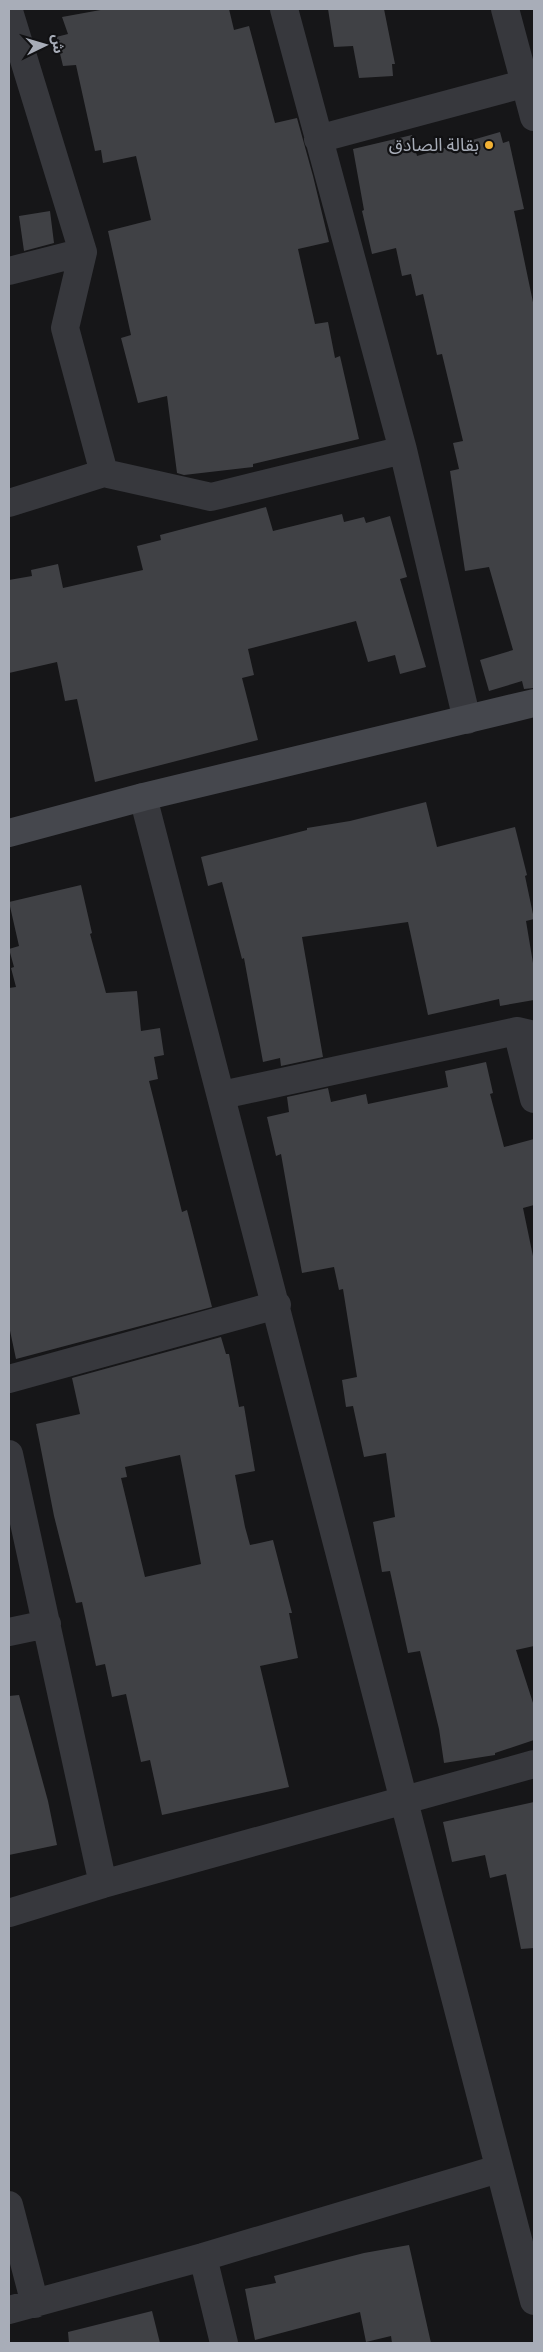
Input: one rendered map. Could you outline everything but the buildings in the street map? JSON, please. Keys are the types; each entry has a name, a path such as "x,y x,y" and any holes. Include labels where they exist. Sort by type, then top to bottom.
{"street":[{"path":"284,9 403,450 468,720"},
{"path":"505,9 530,82 534,116"},
{"path":"9,12 83,252 66,328 104,473"},
{"path":"318,139 530,82"},
{"path":"9,271 83,252"},
{"path":"9,503 104,473 211,497 403,450"},
{"path":"9,834 143,797 534,703"},
{"path":"143,797 405,1799 498,2170 534,2301"},
{"path":"222,1095 526,1033 534,1099"},
{"path":"9,1379 277,1305"},
{"path":"9,1454 103,1884"},
{"path":"9,1632 47,1624"},
{"path":"9,1913 103,1884 534,1764"},
{"path":"9,2205 22,2307 203,2257 498,2170"},
{"path":"203,2257 224,2343"}],"place":[{"name":"بقالة الصادق","path":"489,145"}]}
